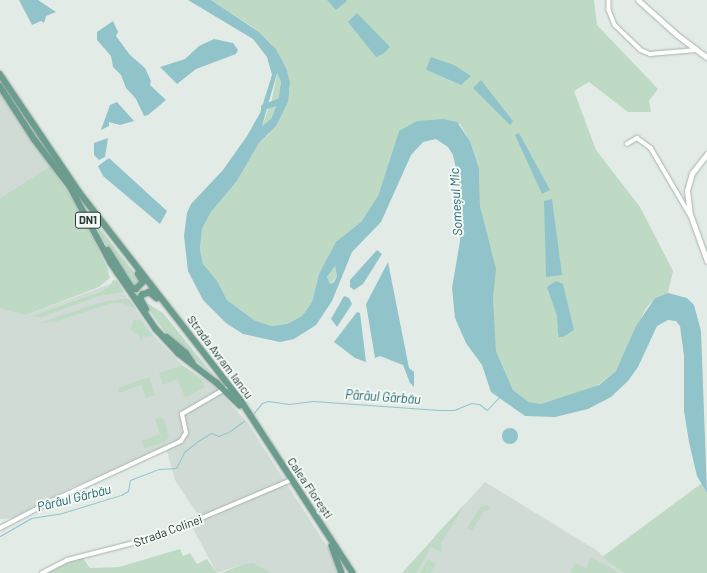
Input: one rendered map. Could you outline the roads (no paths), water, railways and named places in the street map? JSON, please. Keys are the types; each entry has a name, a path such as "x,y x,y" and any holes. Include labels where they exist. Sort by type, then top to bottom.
{"main road":[{"name":"Strada Avram Iancu","path":"0,74 99,217 235,392 250,416"},
{"name":"Strada Avram Iancu","path":"0,90 11,103 71,188 130,294 156,329 178,353 225,389 250,416"},
{"path":"96,234 132,288 139,288 143,282 108,237 99,217"},
{"path":"172,312 149,292 140,298 159,328 186,353 196,368"},
{"name":"Calea Florești","path":"250,416 353,573"},
{"path":"328,536 342,573"}],"street":[{"path":"609,0 609,10 615,25 641,50 650,54 696,50"},
{"path":"638,0 707,58"},
{"path":"627,144 637,138 651,148 690,214 707,261"},
{"path":"690,214 687,190 689,178 707,154"},
{"path":"0,528 52,501 181,441 186,433 182,414 225,389"},
{"name":"Strada Colinei","path":"42,573 67,560 157,537 291,480"}],"water":[{"path":"19,0 38,0 56,12 46,16 44,23 41,21 32,25"},
{"path":"188,0 211,0 259,32 276,49 287,70 290,83 288,102 276,126 259,143 237,181 211,212 202,229 200,249 203,264 217,281 227,300 254,320 271,326 287,324 302,316 312,302 319,274 336,242 361,222 378,196 399,131 417,121 443,119 457,122 470,141 479,168 480,206 496,269 493,299 496,351 513,390 529,402 541,404 599,385 616,371 636,326 655,298 668,293 687,298 694,305 701,331 707,493 697,476 689,442 684,411 684,356 680,326 676,321 668,320 657,326 638,367 628,381 611,397 588,409 555,417 525,416 491,392 482,365 466,343 455,318 452,288 460,241 461,191 453,155 448,147 436,139 423,142 411,155 381,222 352,252 332,301 316,325 294,339 280,342 243,334 226,323 203,300 188,271 184,236 187,213 191,204 223,170 247,136 260,113 272,75 267,57 253,39","holes":["277,73 281,82 278,102 271,119 262,126","335,266 337,276 334,282 330,284 327,277"]},
{"path":"327,0 346,0 347,1 336,10"},
{"path":"357,13 390,47 383,54 376,57 348,22"},
{"path":"113,21 118,32 116,36 130,55 145,68 151,81 150,85 166,100 148,115 144,116 136,99 126,88 121,75 113,67 111,56 97,40 97,32"},
{"path":"214,39 233,43 238,50 236,54 196,69 177,84 160,67 185,59 199,46"},
{"path":"431,57 454,65 471,76 461,85 429,71 426,69"},
{"path":"481,80 513,121 510,125 473,88"},
{"path":"117,102 134,121 120,125 109,122 109,126 101,130 110,105"},
{"path":"519,133 550,190 542,194 515,135"},
{"path":"108,138 105,157 99,160 94,155 94,143"},
{"path":"109,158 167,211 160,224 103,176 98,166"},
{"path":"552,199 562,275 546,277 544,201"},
{"path":"377,250 382,254 363,284 354,290 350,287 350,280"},
{"path":"388,262 409,368 414,372 414,387 410,383 403,365 380,356 375,358 366,304"},
{"path":"556,281 563,284 574,330 563,337 559,337 557,316 547,287"},
{"path":"344,296 349,298 352,304 337,327 331,319"},
{"path":"357,312 360,313 366,362 355,358 334,342"},
{"path":"510,428 516,430 518,436 516,442 510,444 504,442 502,436 504,430"}],"waterway":[{"name":"Someșul Mic","path":"264,107 281,101"},
{"name":"Pârâul Gârbău","path":"253,414 262,403 268,401 289,404 313,401 439,410 454,410 471,403 479,404 487,410 500,396"},
{"name":"Pârâul Gârbău","path":"0,536 31,518 62,513 121,495 128,491 130,480 159,469 176,468 184,452 198,441 211,433 219,436 230,431 244,421"}]}
